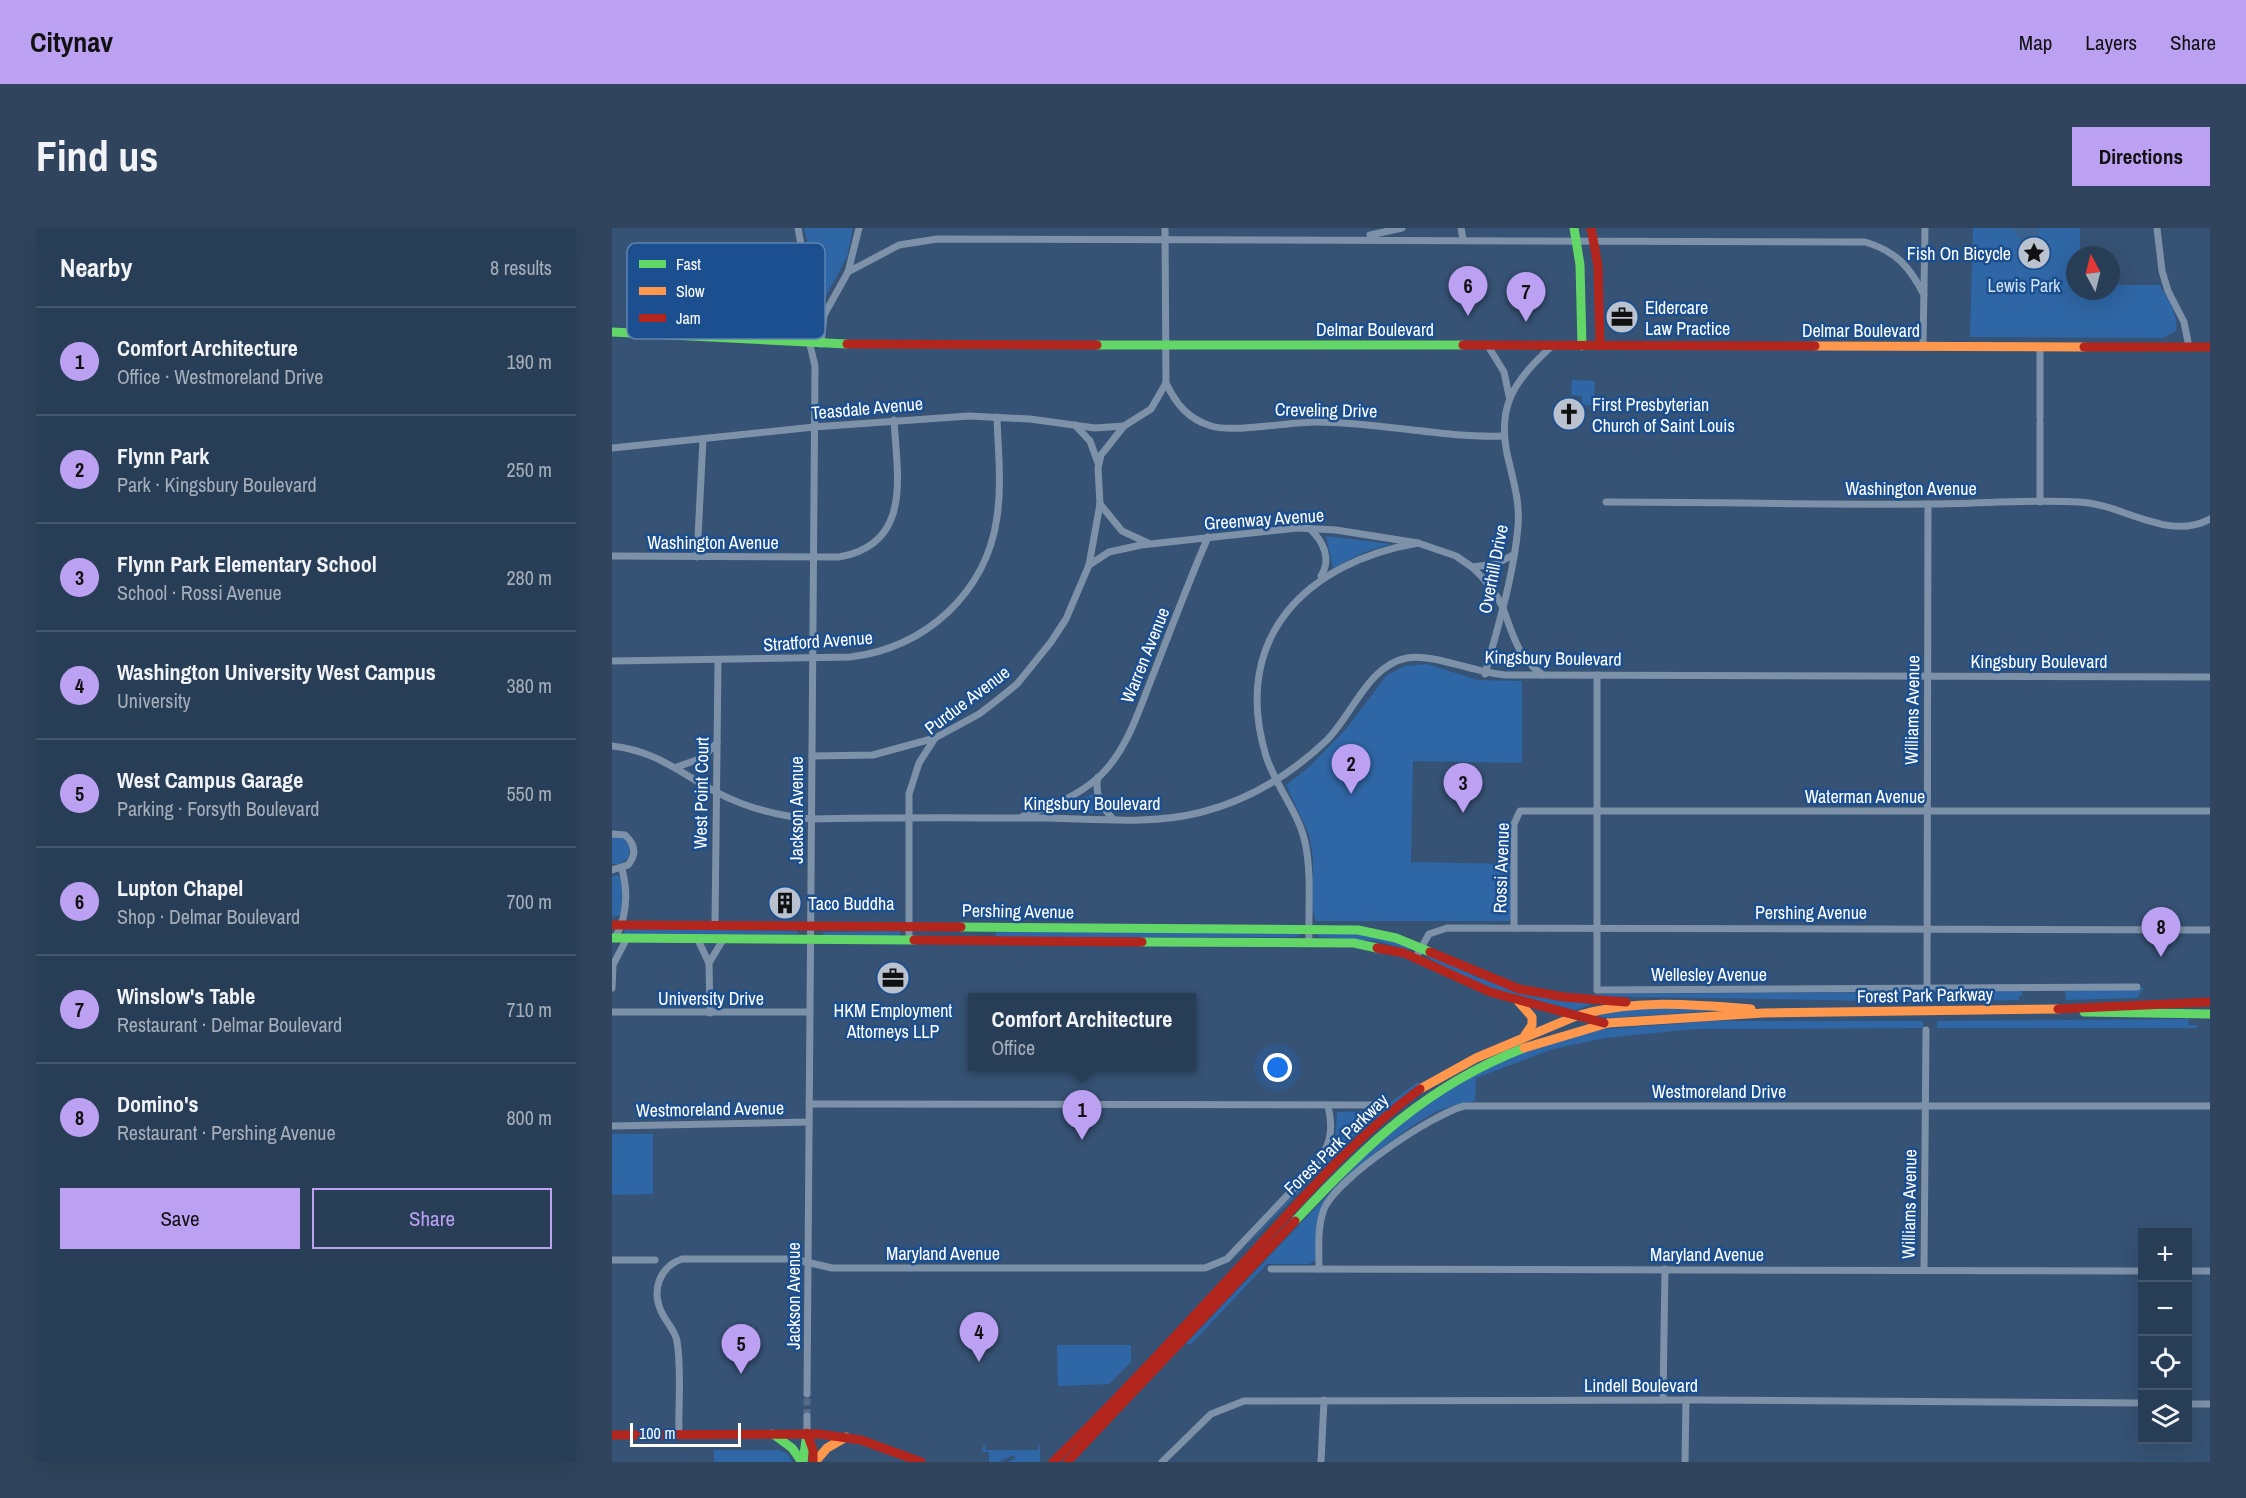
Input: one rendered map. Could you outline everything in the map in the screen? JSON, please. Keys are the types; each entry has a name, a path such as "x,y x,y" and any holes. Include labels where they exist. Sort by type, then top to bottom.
{"main road":[{"path":"1574,228 1581,277 1582,346"},
{"path":"1591,228 1594,240 1600,346"},
{"name":"Delmar Boulevard","path":"612,332 627,333"},
{"name":"Delmar Boulevard","path":"728,339 810,344 1165,346 2210,347"},
{"name":"Pershing Avenue","path":"617,925 1309,929 1374,932 1421,946 1473,972 1528,991 1562,998 1638,1003"},
{"name":"Pershing Avenue","path":"613,936 627,938 1309,942 1371,945 1416,957 1469,984 1518,1001 1608,1023"},
{"path":"1518,1001 1530,1010 1534,1019 1531,1028 1523,1036"},
{"name":"Forest Park Parkway","path":"1053,1462 1134,1387 1359,1154 1407,1112 1459,1077 1506,1053 1560,1034 1608,1023 1665,1018 1800,1012 2051,1010 2137,1003 2210,1002"},
{"name":"Forest Park Parkway","path":"1067,1462 1331,1168 1382,1119 1418,1090 1454,1068 1523,1036 1576,1016 1611,1006 1638,1003 1800,1012"},
{"name":"Forest Park Parkway","path":"2051,1010 2117,1015 2210,1014"},
{"path":"771,1433 788,1444 802,1462"},
{"path":"612,1436 807,1433 846,1437 879,1445 921,1462"},
{"path":"802,1462 803,1445 807,1433"},
{"path":"807,1433 813,1450 814,1462"},
{"path":"814,1462 827,1448 846,1437"}],"street":[{"name":"Jackson Avenue","path":"798,228 801,243"},
{"path":"825,313 848,272 859,228"},
{"path":"1099,464 1107,445 1124,426 1151,409 1166,383 1166,228"},
{"path":"1341,239 1402,228"},
{"path":"1461,228 1463,239"},
{"path":"1923,347 1925,228"},
{"path":"2157,228 2162,271 2168,291 2184,322 2189,347"},
{"path":"848,272 877,254 920,240 1463,239 1865,242 1891,252 1902,260 1913,272 1924,295"},
{"name":"Jackson Avenue","path":"807,1394 814,427 814,366 809,339"},
{"path":"821,344 822,339"},
{"name":"Overhill Drive","path":"1488,346 1504,372 1509,398"},
{"name":"Overhill Drive","path":"1485,674 1503,608 1517,533 1518,507 1504,436 1504,421 1509,398 1523,376 1552,346"},
{"path":"2040,347 2040,502"},
{"name":"Creveling Drive","path":"1166,383 1173,397 1188,415 1214,427 1316,422 1379,426 1450,435 1504,436"},
{"name":"Teasdale Avenue","path":"612,448 894,420 997,417 1107,429 1124,426"},
{"name":"Stratford Avenue","path":"612,661 718,661 869,656 902,645 945,616 979,574 994,535 999,495 997,417"},
{"name":"Washington Avenue","path":"612,556 839,557 862,550 882,535 896,512 898,498 894,420"},
{"name":"Purdue Avenue","path":"909,939 909,818 912,780 935,738 979,714 1017,684 1038,660 1066,619 1089,565 1100,504 1099,464 1090,441 1075,425"},
{"path":"697,557 703,439"},
{"name":"Washington Avenue","path":"1606,502 1928,504 2040,502 2104,504 2170,527 2195,526 2210,519"},
{"name":"Greenway Avenue","path":"1100,504 1122,531 1151,543"},
{"name":"Williams Avenue","path":"1927,988 1928,504"},
{"path":"1310,529 1321,541 1326,554 1326,566 1320,579"},
{"name":"Greenway Avenue","path":"1089,565 1109,552 1151,543 1310,529 1382,535 1418,543 1456,556 1472,567"},
{"name":"Warren Avenue","path":"1018,818 1071,797 1098,777 1126,740 1208,537"},
{"path":"1309,942 1306,845 1300,821 1276,780 1262,740 1258,718 1258,679 1269,641 1279,624 1296,600 1320,579 1363,556 1418,543"},
{"path":"1472,567 1496,564 1513,555"},
{"path":"1472,567 1485,579 1503,608 1515,644 1529,663 1543,675"},
{"name":"Kingsbury Boulevard","path":"612,746 643,752 677,767 716,792 762,811 811,819 1177,817 1228,804 1296,768 1338,729 1380,672 1393,663 1418,657 1485,674 2210,677"},
{"name":"West Point Court","path":"715,925 718,661"},
{"name":"Wellesley Avenue","path":"1597,675 1597,990 2137,987"},
{"path":"812,756 873,755 935,738"},
{"path":"677,767 702,758 717,742"},
{"path":"1098,777 1097,788 1100,801 1113,819"},
{"name":"Waterman Avenue","path":"1520,811 2210,811"},
{"name":"Rossi Avenue","path":"1514,928 1514,824 1520,811"},
{"path":"612,834 625,836 634,848 631,862 622,869 612,870"},
{"path":"613,936 625,879 622,869"},
{"name":"Pershing Avenue","path":"1416,957 1429,934 1440,928 2210,930"},
{"path":"612,988 613,964 627,938"},
{"path":"697,938 709,963 710,1013"},
{"path":"709,963 724,938"},
{"name":"University Drive","path":"612,1012 810,1012"},
{"name":"Williams Avenue","path":"1924,1270 1926,1030"},
{"path":"809,1104 1379,1105"},
{"name":"Westmoreland Drive","path":"1319,1269 1320,1225 1331,1197 1393,1145 1453,1109 1475,1105 2210,1106"},
{"name":"Maryland Avenue","path":"679,1435 678,1353 675,1334 662,1314 658,1294 660,1275 670,1264 682,1259 793,1258 808,1264 832,1268 1181,1270 1217,1264 1227,1259 1325,1153 1332,1131 1328,1106"},
{"name":"Westmoreland Avenue","path":"612,1126 809,1122"},
{"path":"612,1260 655,1260"},
{"name":"Maryland Avenue","path":"1271,1269 2138,1271"},
{"path":"1663,1400 1665,1269"},
{"path":"2192,1271 2210,1271"},
{"name":"Lindell Boulevard","path":"1162,1462 1198,1424 1229,1405 1263,1400 2138,1403"},
{"path":"1321,1462 1324,1400"},
{"path":"1685,1462 1686,1400"},
{"path":"2192,1404 2210,1404"},
{"path":"807,1416 807,1433"}],"green space":[{"path":"804,228 853,228 847,257 825,298 825,243 808,243"},
{"name":"Lewis Park","path":"1973,228 2080,228 2080,246 2066,246 2066,300 2120,300 2120,285 2160,285 2176,320 2175,332 2162,338 1970,337"},
{"path":"1572,380 1595,381 1594,405 1582,405 1582,396 1571,395"},
{"path":"1326,536 1391,544 1365,552 1333,568"},
{"path":"1427,664 1478,680 1522,681 1522,763 1413,761 1411,862 1512,864 1511,921 1316,921 1313,910 1313,858 1309,834 1286,785 1308,768 1346,729 1387,675 1405,666"},
{"path":"1093,794 1096,806 1102,813 1050,812"},
{"path":"612,837 622,837 630,847 628,858 620,864 612,864"},
{"path":"617,875 622,879 622,915 612,917 612,877"},
{"path":"625,929 796,931 799,934 624,934"},
{"path":"900,931 900,937 823,937 823,932"},
{"path":"996,931 1299,933 1300,935 1297,937 995,937"},
{"path":"1317,934 1366,934 1412,947 1409,950 1376,941 1319,937"},
{"path":"1427,953 1479,978 1588,1002 1590,1005 1573,1011 1516,996 1477,983 1430,959"},
{"path":"2144,988 2137,998 2066,1000 2065,991"},
{"path":"1936,991 2022,991 2022,996 2019,996 2019,1000 1936,1002"},
{"path":"1934,992 1934,1002 1593,996 1593,994"},
{"path":"1631,1007 1724,1010 1610,1018 1592,1016"},
{"path":"2189,1019 2188,1025 2197,1025 2197,1028 1937,1028 1937,1021"},
{"path":"1712,1021 1923,1021 1923,1028 1695,1029 1605,1038 1553,1049 1476,1078 1475,1101 1443,1109 1414,1125 1358,1167 1330,1195 1322,1206 1317,1220 1315,1261 1309,1264 1267,1264 1191,1344 1186,1344 1375,1145 1439,1094 1519,1052 1604,1029"},
{"path":"1419,1081 1419,1084 1354,1136 1229,1264 1324,1162 1335,1142 1337,1112 1379,1111"},
{"path":"612,1134 653,1134 653,1194 612,1195"},
{"path":"1057,1345 1131,1345 1131,1362 1109,1384 1058,1386"},
{"path":"984,1443 986,1450 1038,1450 1040,1443 1040,1462 1007,1462 1015,1459 1014,1455 999,1462 989,1462 989,1452 982,1452"},
{"path":"714,1450 779,1450 788,1454 792,1462 714,1462"}],"shaded area":[{"path":"2012,228 2039,228 2038,256 2034,260 2028,261 2021,258 2020,240"}],"tunnel":[{"path":"807,1394 807,1416"}],"traffic: fast":[{"path":"1574,228 1580,265 1582,346"},
{"path":"612,332 627,333"},
{"path":"749,339 847,344"},
{"path":"1097,345 1463,345"},
{"path":"961,927 1358,930 1396,938 1430,952"},
{"path":"612,938 914,940"},
{"path":"1142,942 1354,943 1377,948"},
{"path":"2084,1012 2210,1014"},
{"path":"1295,1221 1372,1143 1399,1121 1457,1081 1489,1063 1524,1048"},
{"path":"803,1462 807,1433"},
{"path":"773,1434 792,1448 802,1462"}],"traffic: slow":[{"path":"1815,346 2084,347"},
{"path":"1518,1001 1532,1017 1532,1025 1525,1035"},
{"path":"1576,1016 1619,1007 1663,1004 1751,1009"},
{"path":"1608,1023 1763,1013 2058,1009"},
{"path":"1420,1089 1476,1058 1576,1016"},
{"path":"1524,1048 1608,1023"},
{"path":"815,1462 827,1448 846,1437"}],"traffic: jam":[{"path":"1591,228 1598,266 1600,346"},
{"path":"847,344 1097,345"},
{"path":"1463,345 1815,346"},
{"path":"2084,347 2210,347"},
{"path":"612,925 961,927"},
{"path":"914,940 1142,942"},
{"path":"1377,948 1404,953 1490,992 1604,1023"},
{"path":"1430,952 1519,989 1564,997 1626,1002"},
{"path":"2058,1009 2210,1002"},
{"path":"1053,1462 1105,1410 1334,1165 1376,1125 1420,1089"},
{"path":"1067,1462 1295,1221"},
{"path":"807,1433 813,1450 813,1462"},
{"path":"612,1435 819,1434 861,1440 921,1462"}],"place":[{"name":"Fish On Bicycle","path":"2034,253"},
{"name":"Lupton Chapel","path":"1468,316"},
{"name":"Eldercare Law Practice","path":"1622,317"},
{"name":"Winslow's Table","path":"1526,322"},
{"name":"First Presbyterian Church of Saint Louis","path":"1569,414"},
{"name":"Flynn Park","path":"1351,794"},
{"name":"Flynn Park Elementary School","path":"1463,813"},
{"name":"Taco Buddha","path":"785,903"},
{"name":"Domino's","path":"2161,957"},
{"name":"HKM Employment Attorneys LLP","path":"893,978"},
{"name":"Comfort Architecture","path":"1082,1140"},
{"name":"Washington University West Campus","path":"979,1362"},
{"name":"West Campus Garage","path":"741,1374"}]}
